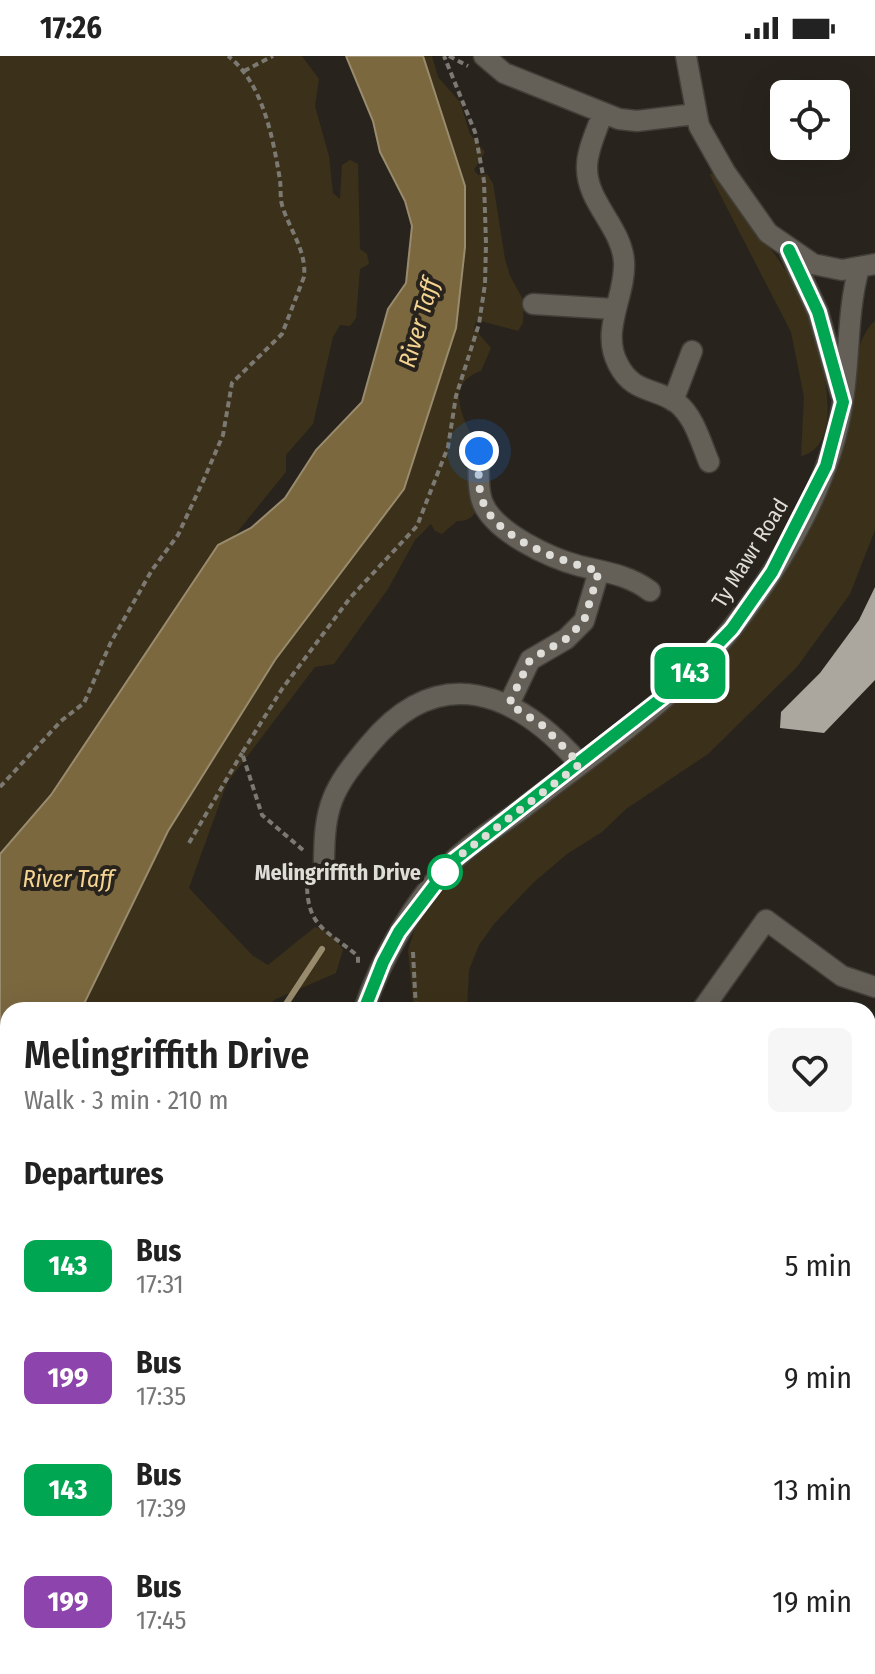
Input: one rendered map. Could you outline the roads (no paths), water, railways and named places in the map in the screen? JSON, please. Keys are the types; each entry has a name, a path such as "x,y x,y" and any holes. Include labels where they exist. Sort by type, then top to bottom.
{"street":[{"path":"484,56 504,73 602,114 637,121 695,114"},
{"path":"686,56 695,114 705,138 768,233 789,250 823,267 867,266"},
{"path":"602,114 587,158 587,176 622,249 624,272 614,309 612,337 617,363 632,382 673,401 685,412 709,462"},
{"path":"789,250 818,312 843,402"},
{"name":"Ty Mawr Road","path":"367,1002 383,962 411,916 454,860 676,687 732,629 772,572 826,466 843,402 850,303 867,266"},
{"path":"533,304 614,309"},
{"path":"673,401 692,351"},
{"path":"479,451 482,500 493,517 532,547 556,558 624,576 650,591"},
{"path":"509,704 530,660 566,639 584,621 599,571"},
{"path":"313,863 331,799 355,762 394,719 429,699 470,694 509,704 542,725 580,764"},
{"path":"708,1002 766,920 842,976 875,987"}],"water":[{"name":"River Taff","path":"346,56 423,56 465,186 465,247 456,328 404,489 275,660 168,831 85,1002 0,1002 0,854 51,795 218,545 251,528 285,498 316,450 362,402 388,309 406,283 412,226 405,201 380,152 373,121"}],"waterway":[{"path":"287,1002 322,949"}],"place":[{"name":"Melingriffith Drive","path":"445,872"}]}
